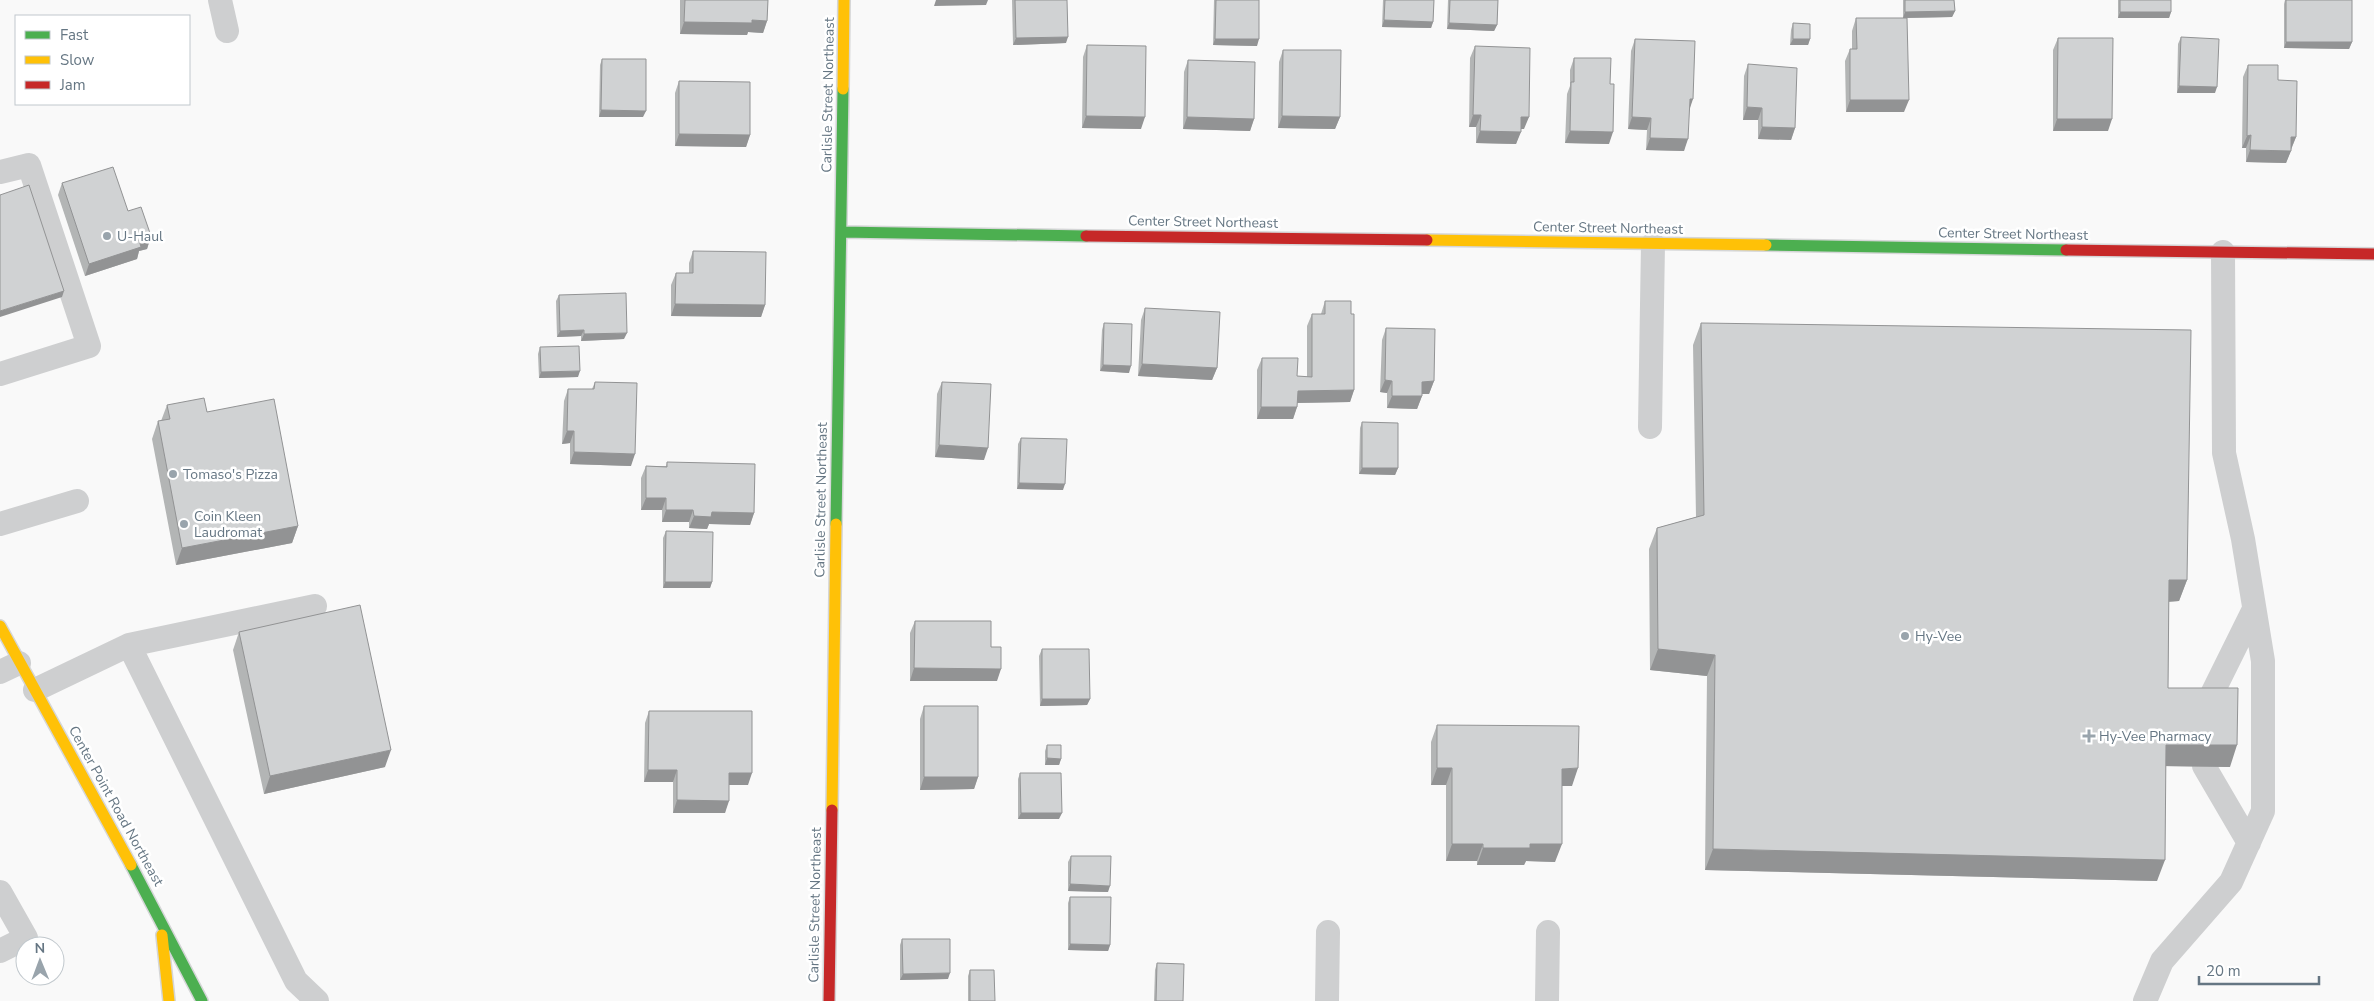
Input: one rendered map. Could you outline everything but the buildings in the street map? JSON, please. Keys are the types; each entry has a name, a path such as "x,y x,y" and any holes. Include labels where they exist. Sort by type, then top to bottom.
{"street":[{"name":"Carlisle Street Northeast","path":"829,1001 844,0"},
{"name":"Center Street Northeast","path":"841,232 2374,254"},
{"name":"Center Point Road Northeast","path":"0,626 9,667 35,690 160,916 202,1001"},
{"path":"160,916 169,1001"}],"lane":[{"path":"220,0 227,32"},
{"path":"0,172 29,165 89,346 0,374"},
{"path":"1650,426 1653,244"},
{"path":"2145,1001 2162,961 2231,882 2263,811 2263,661 2242,539 2224,453 2222,252"},
{"path":"0,524 77,501"},
{"path":"35,690 129,645 315,606"},
{"path":"2204,710 2254,609"},
{"path":"129,645 296,981 317,1001"},
{"path":"2204,766 2249,843"},
{"path":"0,892 26,938 0,951"},
{"path":"1327,1001 1328,932"},
{"path":"1547,1001 1548,932"}],"traffic: fast":[{"path":"836,524 843,89"},
{"path":"841,232 1086,236"},
{"path":"1766,245 2066,250"},
{"path":"131,865 202,1001"}],"traffic: slow":[{"path":"843,89 844,0"},
{"path":"1427,240 1766,245"},
{"path":"832,810 836,524"},
{"path":"0,626 131,865"},
{"path":"162,935 169,1001"}],"traffic: jam":[{"path":"1086,236 1427,240"},
{"path":"2066,250 2374,254"},
{"path":"829,1001 832,810"}],"place":[{"name":"U-Haul","path":"107,236"},
{"name":"Tomaso's Pizza","path":"173,474"},
{"name":"Coin Kleen Laudromat","path":"184,524"},
{"name":"Hy-Vee","path":"1905,636"},
{"name":"Hy-Vee Pharmacy","path":"2089,736"}]}
